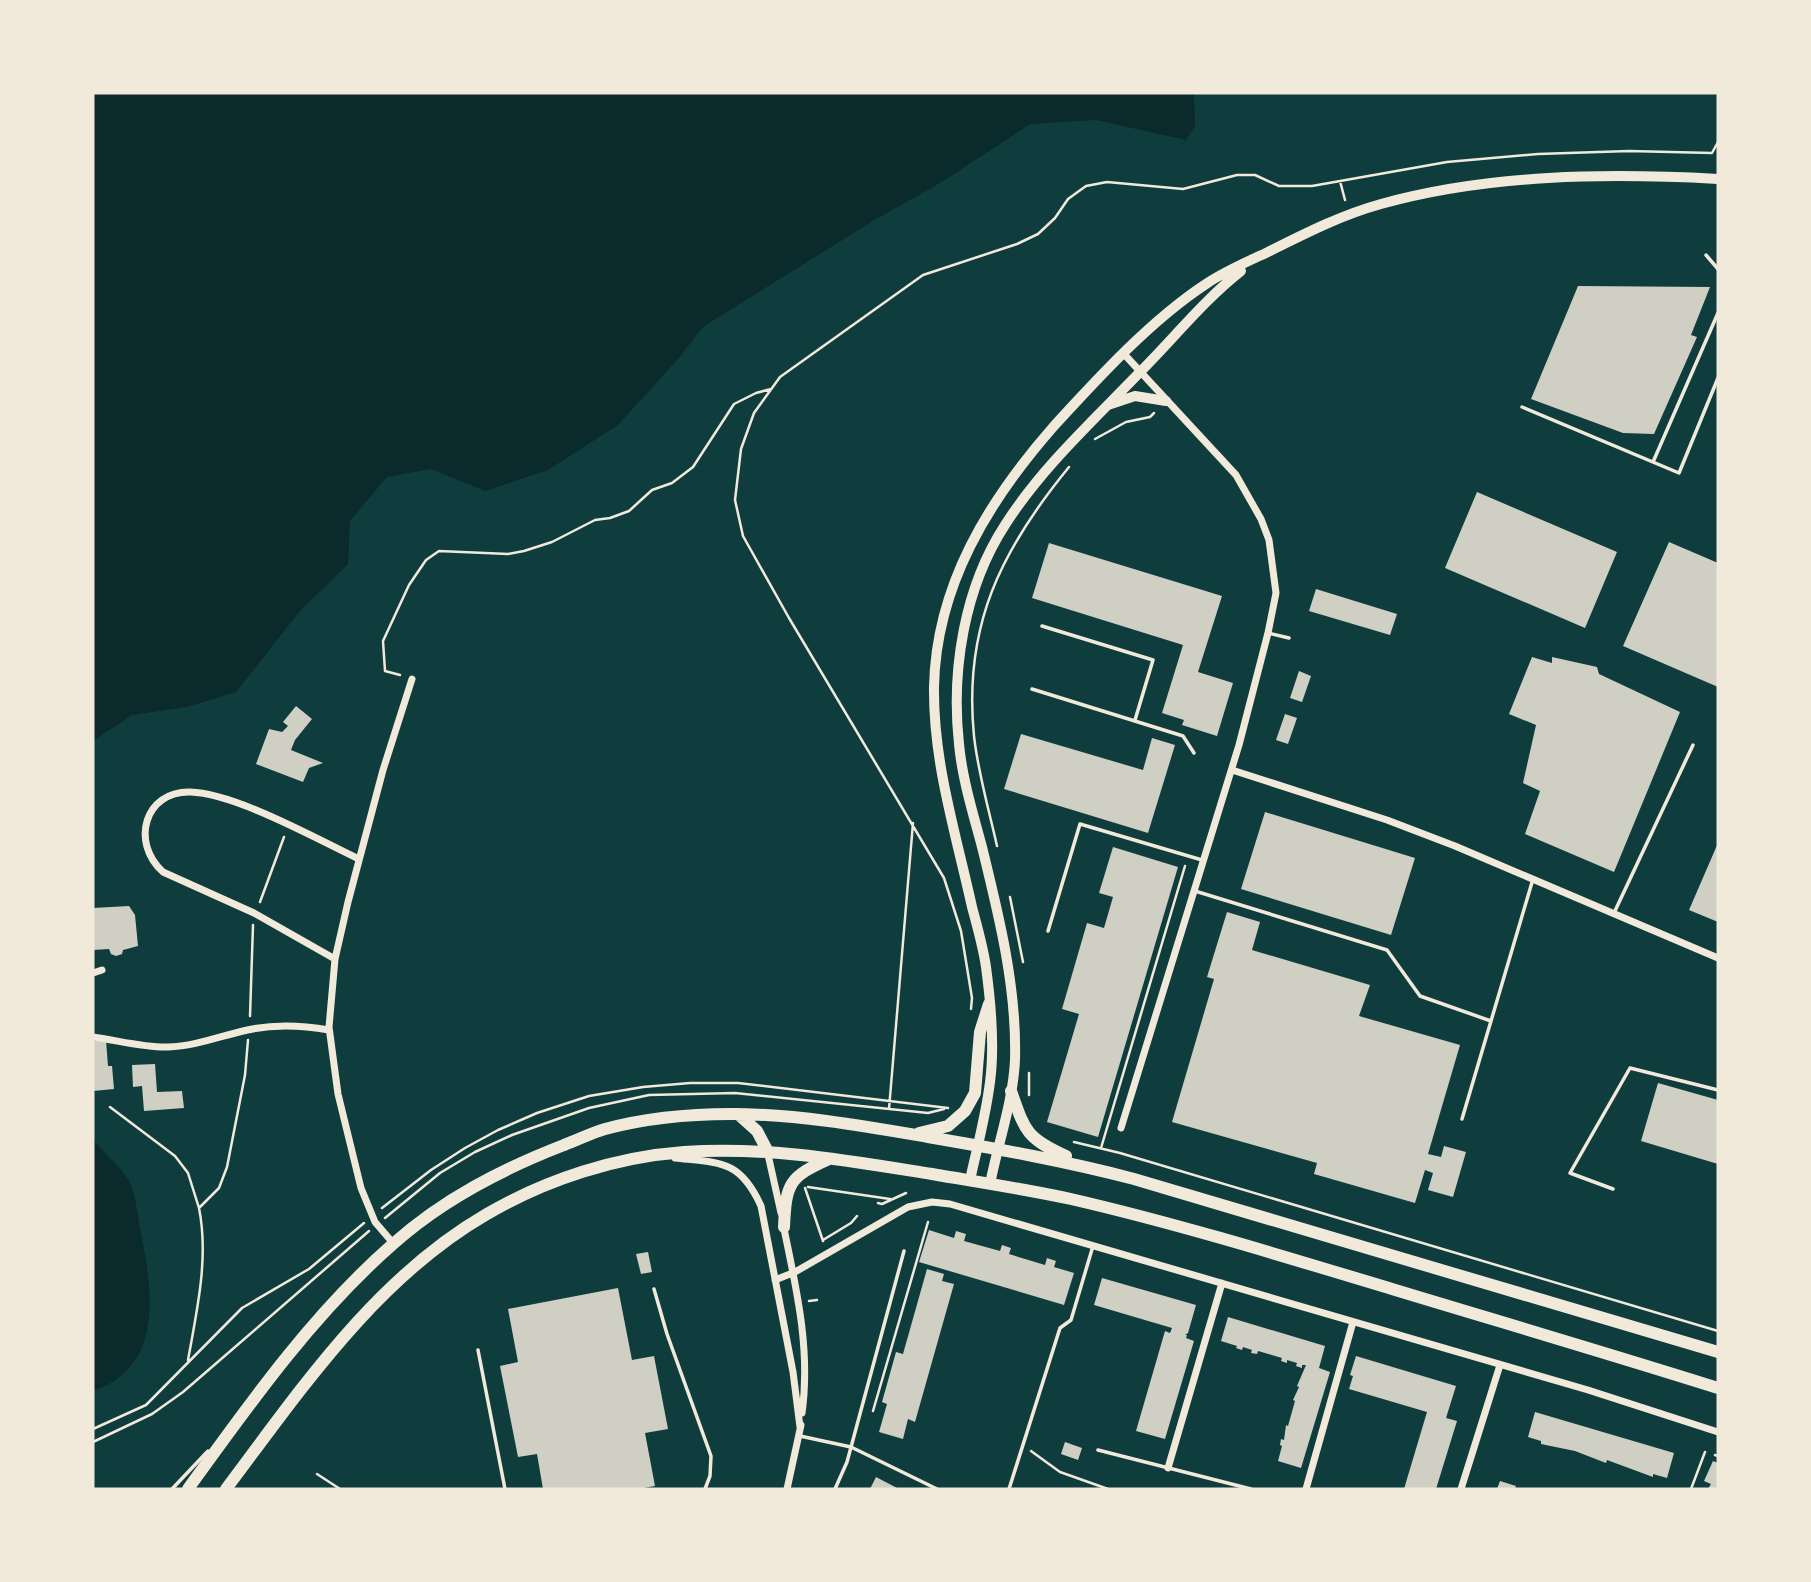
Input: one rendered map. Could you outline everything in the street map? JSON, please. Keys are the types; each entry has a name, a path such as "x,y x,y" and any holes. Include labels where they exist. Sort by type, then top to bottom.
{"main road":[{"path":"970,1180 990,1080 989,1004 986,966 942,779 934,685 940,636 959,569 993,505 1040,443 1098,379 1159,321 1207,283 1350,214 1444,190 1537,179 1718,179"},
{"path":"990,1184 1015,1061 1005,948 959,748 956,702 960,651 980,576 1004,526 1037,481 1102,408 1182,326 1229,281 1263,254"},
{"path":"1102,408 1135,396 1166,401"},
{"path":"914,1135 948,1126 969,1104 975,1093 980,1032 989,1004"},
{"path":"1011,1091 1028,1133 1041,1145 1092,1167"},
{"path":"738,1114 757,1131 766,1150"},
{"path":"188,1489 239,1419 332,1303 393,1243 481,1181 522,1161 604,1129 661,1118 738,1114 793,1117 977,1145 1092,1167 1718,1352"},
{"path":"226,1489 306,1384 373,1303 451,1236 526,1194 609,1163 683,1152 766,1150 970,1180 1069,1198 1181,1227 1718,1388"},
{"path":"784,1227 785,1200 791,1183 803,1170 831,1158"}],"street":[{"path":"1122,1128 1232,770 1276,593 1274,564 1261,519 1236,475 1124,354"},
{"path":"393,1243 377,1224 361,1188 338,1094 329,1030 335,959 383,770 412,679"},
{"path":"1232,770 1387,820 1533,878 1718,958"},
{"path":"335,959 254,913 163,872 152,862 147,850 144,837 148,818 161,800 189,791 230,801 359,859"},
{"path":"93,973 102,970"},
{"path":"93,1037 135,1042 151,1047 170,1047 249,1030 284,1026 329,1030"},
{"path":"766,1150 795,1272 807,1368 799,1436 787,1489"},
{"path":"657,1156 731,1167 744,1176 761,1206 793,1372 800,1427"},
{"path":"775,1280 795,1272 900,1210 917,1204 950,1203 1718,1432"},
{"path":"1168,1468 1222,1283"},
{"path":"1306,1489 1353,1322"},
{"path":"1461,1489 1500,1365"}],"lane":[{"path":"1706,255 1718,268"},
{"path":"1653,462 1718,313"},
{"path":"1522,408 1679,473 1718,377"},
{"path":"1042,626 1153,660 1135,720"},
{"path":"1268,633 1289,638"},
{"path":"1032,689 1183,736 1194,753"},
{"path":"1614,913 1693,745"},
{"path":"1048,931 1080,824 1204,861"},
{"path":"1462,1119 1533,878"},
{"path":"1195,891 1387,950 1420,996 1491,1021"},
{"path":"1613,1189 1570,1173 1630,1068 1718,1090"},
{"path":"1009,1489 1060,1328 1071,1321 1093,1246"},
{"path":"835,1489 851,1447 904,1251"},
{"path":"654,1289 667,1334 711,1456 710,1476 705,1489"},
{"path":"478,1350 505,1489"},
{"path":"172,1489 239,1419"},
{"path":"799,1436 851,1447 937,1489"},
{"path":"1098,1450 1251,1489"}],"path":[{"path":"971,1009 972,998 961,931 944,878 743,536 735,500 741,449 754,413 780,377 923,275 1006,248 1038,234 1055,218 1068,199 1086,186 1107,183 1183,189 1237,175 1255,176 1279,186 1312,186 1436,163 1538,154 1629,151 1712,153 1718,142"},
{"path":"1340,181 1346,204"},
{"path":"412,679 386,671 382,649 388,629 409,585 426,561 439,551 508,554 524,551 595,520 629,511 652,490 672,483 693,467 734,404 771,388"},
{"path":"1093,440 1114,426 1150,417 1154,412"},
{"path":"999,853 974,738 972,690 978,643 990,597 1008,553 1033,512 1070,466"},
{"path":"889,1109 913,823"},
{"path":"199,1208 219,1188 227,1167 245,1075 254,913 263,897 288,826"},
{"path":"1100,1149 1188,856"},
{"path":"1009,894 1024,972"},
{"path":"1029,1066 1029,1097"},
{"path":"788,1108 791,1090"},
{"path":"110,1107 175,1156 188,1173 199,1208 203,1227 202,1258 188,1360"},
{"path":"1066,1140 1718,1331"},
{"path":"799,1182 805,1186 890,1199"},
{"path":"805,1186 823,1240 822,1245"},
{"path":"878,1203 882,1204 906,1193"},
{"path":"823,1240 851,1223 856,1216"},
{"path":"871,1415 928,1222"},
{"path":"93,1442 152,1414 183,1392 377,1224"},
{"path":"1023,1446 1060,1472 1108,1489"},
{"path":"1691,1489 1705,1452"},
{"path":"317,1474 340,1489"}],"water":[{"path":"93,93 1194,93 1195,126 1186,140 1096,120 1030,124 945,180 873,221 704,326 618,425 548,470 485,491 431,469 387,477 350,521 348,564 300,611 236,692 187,707 132,715 93,741"},
{"path":"93,1140 121,1170 135,1197 150,1299 143,1344 133,1363 116,1379 93,1391"}],"building":[{"path":"1578,286 1710,287 1691,335 1697,337 1654,434 1623,433 1531,399"},
{"path":"1477,492 1617,552 1585,628 1445,568"},
{"path":"1669,542 1718,563 1718,687 1623,646"},
{"path":"1049,543 1222,596 1198,672 1233,683 1217,736 1182,725 1184,720 1162,713 1183,645 1032,598"},
{"path":"1316,589 1397,614 1390,635 1309,611"},
{"path":"1532,657 1552,663 1552,657 1597,667 1599,674 1680,712 1614,872 1525,834 1540,791 1523,783 1536,725 1509,714"},
{"path":"1299,671 1311,676 1302,702 1290,698"},
{"path":"296,706 312,719 295,740 291,750 323,763 309,768 303,782 256,764 269,729 282,732 288,726 283,722"},
{"path":"1285,714 1297,718 1288,744 1276,740"},
{"path":"1021,734 1143,770 1152,738 1175,745 1148,833 1004,789"},
{"path":"1265,812 1415,858 1391,935 1241,889"},
{"path":"1718,843 1718,922 1689,910"},
{"path":"1113,847 1178,867 1098,1137 1047,1122 1079,1014 1062,1009 1087,923 1104,928 1113,897 1099,893"},
{"path":"129,906 135,915 138,946 123,950 122,954 116,956 111,954 109,949 93,950 93,908"},
{"path":"1227,912 1260,922 1252,950 1370,985 1359,1016 1460,1045 1428,1154 1441,1157 1444,1146 1466,1152 1453,1197 1428,1190 1433,1173 1425,1170 1415,1203 1314,1174 1317,1163 1172,1122 1214,979 1207,977"},
{"path":"106,1040 108,1066 112,1066 114,1089 93,1091 93,1041"},
{"path":"155,1064 157,1092 182,1091 184,1108 144,1111 142,1086 133,1087 132,1065"},
{"path":"1658,1083 1718,1100 1718,1164 1641,1141"},
{"path":"929,1230 954,1238 956,1231 966,1234 964,1241 1000,1251 1002,1245 1011,1248 1009,1254 1045,1265 1047,1258 1056,1261 1054,1267 1074,1273 1064,1305 919,1262"},
{"path":"648,1252 652,1272 641,1274 636,1254"},
{"path":"927,1269 944,1274 942,1281 954,1284 915,1422 908,1419 903,1439 879,1432 887,1404 882,1402 896,1352 903,1354"},
{"path":"1102,1278 1196,1305 1188,1333 1185,1335 1194,1341 1165,1439 1136,1431 1165,1331 1170,1333 1172,1328 1094,1305"},
{"path":"618,1288 632,1360 654,1356 668,1429 645,1433 655,1486 638,1489 543,1489 537,1454 518,1457 500,1366 518,1362 508,1309"},
{"path":"1228,1317 1325,1346 1319,1368 1330,1372 1301,1468 1278,1461 1281,1439 1284,1440 1286,1425 1288,1426 1295,1401 1293,1400 1299,1387 1297,1386 1306,1365 1302,1365 1302,1368 1296,1366 1297,1363 1281,1361 1282,1358 1258,1351 1257,1354 1251,1353 1252,1350 1243,1347 1242,1350 1221,1341"},
{"path":"1356,1356 1456,1386 1446,1418 1457,1421 1436,1489 1404,1489 1427,1412 1349,1389"},
{"path":"1535,1412 1674,1453 1667,1478 1653,1474 1653,1477 1607,1460 1606,1463 1575,1451 1541,1444 1541,1441 1528,1437"},
{"path":"1065,1442 1082,1448 1078,1460 1061,1454"},
{"path":"1713,1461 1718,1463 1718,1489 1708,1489 1711,1484 1704,1481"},
{"path":"876,1477 899,1489 870,1489"},
{"path":"1500,1481 1516,1486 1515,1489 1497,1489"}]}
